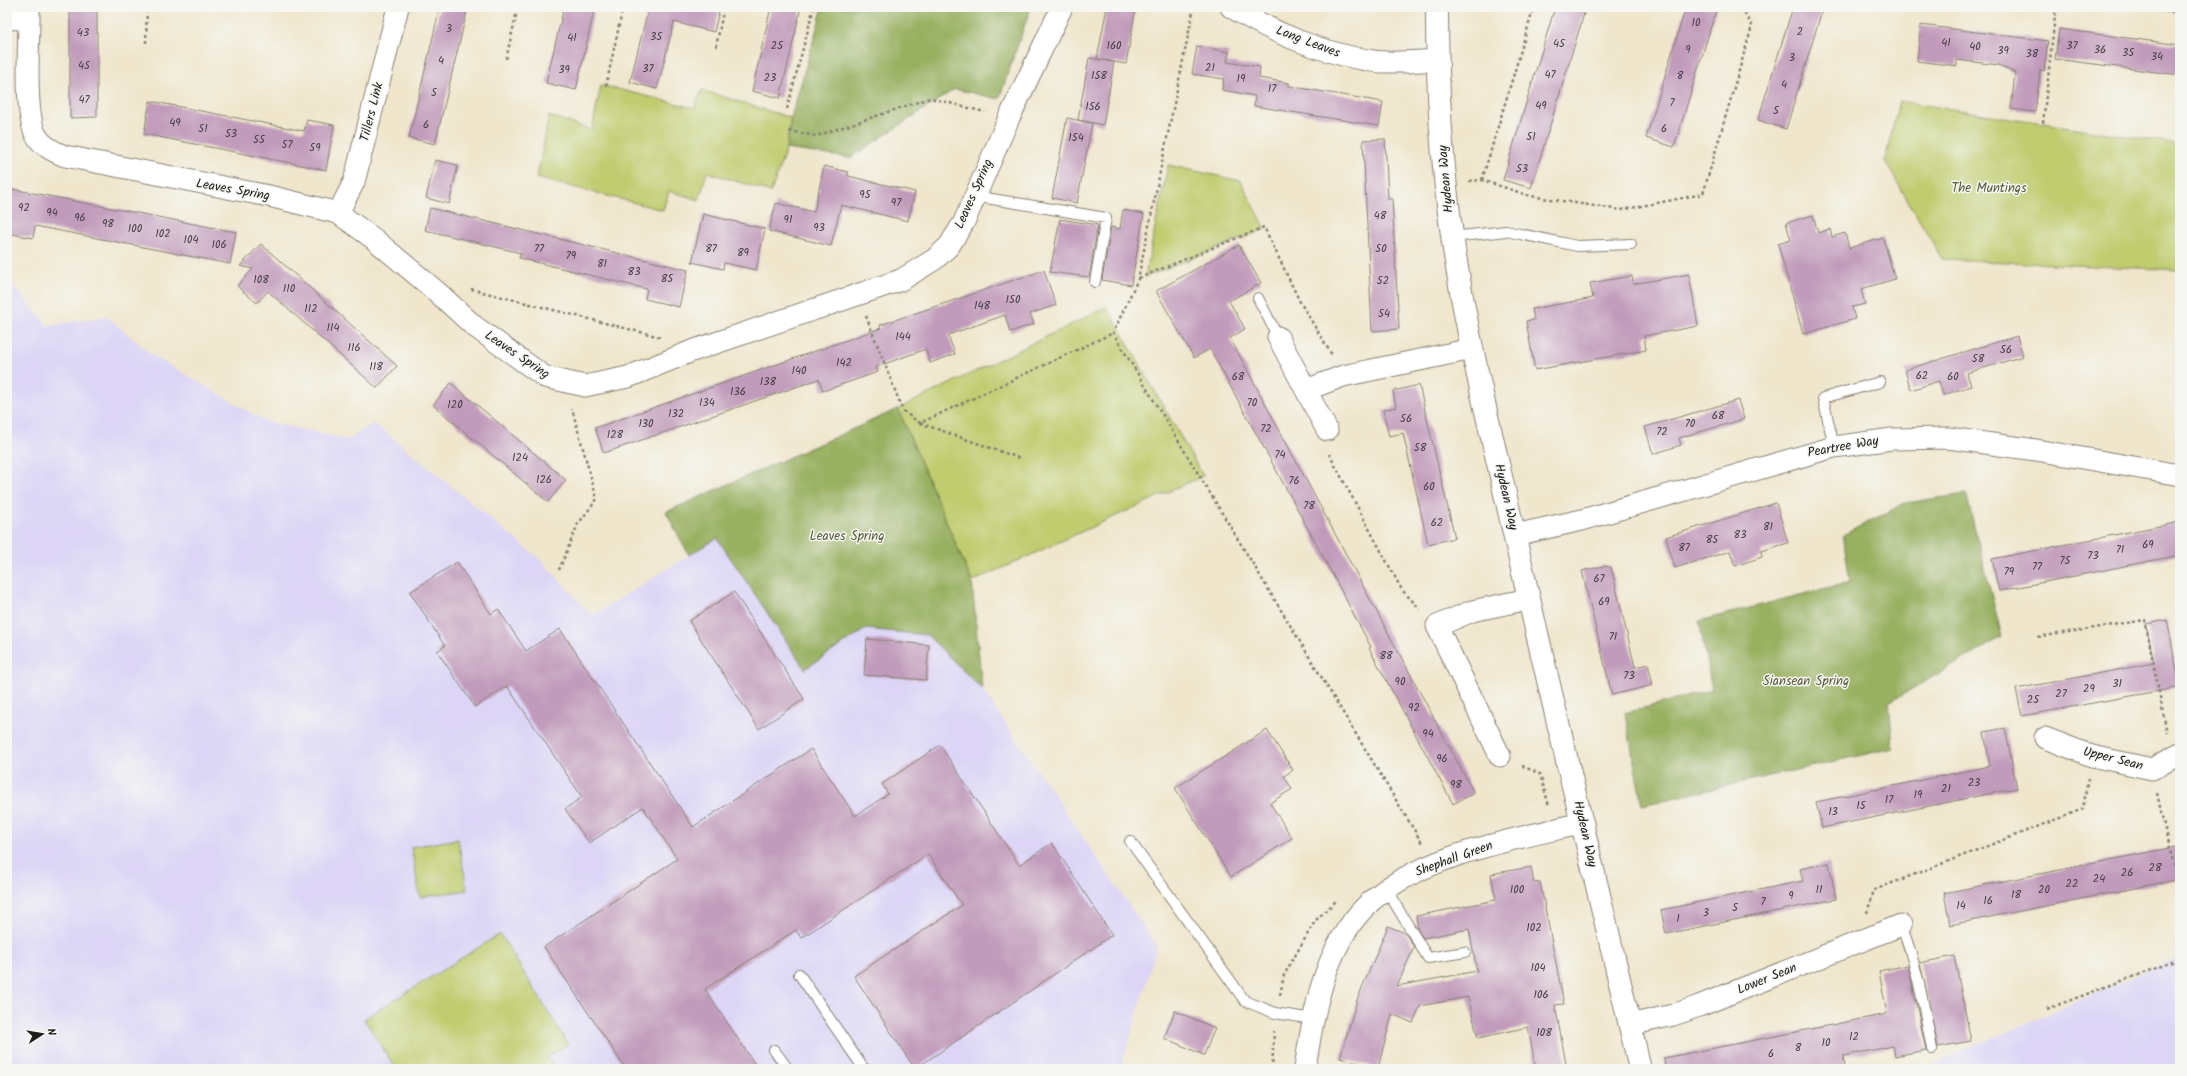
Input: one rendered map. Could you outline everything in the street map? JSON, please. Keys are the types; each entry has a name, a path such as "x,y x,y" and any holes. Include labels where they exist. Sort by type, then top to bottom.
{"street":[{"name":"Tillers Link","path":"338,213 354,182 398,7"},
{"name":"Leaves Spring","path":"7,19 29,13 29,113 37,136 53,152 65,156 165,177 305,204 338,213 374,239 437,292 474,326 545,377 585,386 628,377 692,351 901,280 935,259 949,246 964,222 1009,118 1062,7"},
{"name":"Long Leaves","path":"1231,7 1274,29 1318,48 1348,56 1375,61 1437,60"},
{"name":"Hydean Way","path":"1437,7 1437,60 1446,182 1452,237 1472,349 1529,599 1640,1069"},
{"path":"1278,337 1327,430"},
{"path":"1306,390 1343,376 1472,349"},
{"name":"Peartree Way","path":"1515,535 1582,520 1834,447 1892,439 1948,438 2036,450 2180,475"},
{"path":"1500,756 1437,626 1472,611 1529,599"},
{"name":"Upper Sean","path":"2045,738 2092,756 2152,769 2176,756"},
{"name":"Shephall Green","path":"1305,1069 1313,1019 1330,966 1350,927 1365,907 1386,889 1435,864 1494,844 1583,823"},
{"name":"Lower Sean","path":"1630,1025 1673,1015 1699,1006 1901,925"}],"lane":[{"path":"974,196 1106,218 1095,282"},
{"path":"1452,237 1506,231 1577,246 1631,244"},
{"path":"1258,298 1278,337"},
{"path":"1834,447 1823,398 1880,382"},
{"path":"1130,841 1245,1001 1275,1013 1313,1019"},
{"path":"1386,889 1428,958 1465,952"},
{"path":"1901,925 1911,949 1932,1049"},
{"path":"799,974 864,1069"},
{"path":"774,1050 788,1069"}],"path":[{"path":"146,43 147,7"},
{"path":"506,59 518,7"},
{"path":"606,86 623,7"},
{"path":"716,47 724,7"},
{"path":"787,109 814,7"},
{"path":"920,423 1113,333 1138,279 1194,7"},
{"path":"1482,180 1534,7"},
{"path":"1446,182 1482,180 1530,196 1621,210 1703,194 1752,26 1741,7"},
{"path":"2043,123 2056,7"},
{"path":"2135,7 2180,14"},
{"path":"789,131 816,136 930,98 1009,118"},
{"path":"437,292 465,288 664,338 692,351"},
{"path":"858,294 903,411 920,423 1019,458"},
{"path":"1113,333 1435,864"},
{"path":"559,570 578,524 597,499 564,382"},
{"path":"1327,430 1322,441 1402,590 1437,626"},
{"path":"2038,637 2144,620 2176,756"},
{"path":"1500,756 1540,774 1554,830"},
{"path":"1858,942 1874,890 2083,809 2092,756"},
{"path":"2152,769 2169,848 2180,882"},
{"path":"2047,1009 2180,959"}],"shaded area":[{"path":"7,278 48,326 106,316 152,355 265,421 348,440 374,423 542,561 592,616 717,538 805,669 866,629 927,635 982,689 1157,946 1121,1069 7,1069"},
{"path":"2180,956 2180,1069 1923,1069 1970,1048"}],"green space":[{"path":"823,7 1031,7 999,99 955,89 850,158 786,149 791,118"},
{"path":"601,85 694,108 702,90 791,118 786,149 771,192 707,172 699,200 669,191 663,210 537,178 549,116 592,130"},
{"name":"The Muntings","path":"1899,101 2180,144 2180,270 1942,259 1885,161"},
{"path":"1168,165 1241,181 1266,229 1145,277"},
{"path":"1107,307 1203,476 972,582 898,409"},
{"name":"Leaves Spring","path":"898,409 972,582 982,689 927,635 866,629 805,669 717,538 689,555 666,512"},
{"name":"Siansean Spring","path":"1966,494 2002,637 1889,702 1893,748 1642,805 1625,713 1712,690 1699,621 1850,582 1843,535 1905,503"},
{"path":"458,839 467,890 420,897 411,847"},
{"path":"500,934 568,1044 547,1057 554,1069 396,1069 364,1019"}],"building":[{"path":"70,7 97,7 97,117 70,118"},
{"path":"440,7 468,7 435,144 409,138"},
{"path":"564,7 595,7 576,90 546,83"},
{"path":"647,7 720,7 714,32 674,22 657,89 630,82 647,14"},
{"path":"771,7 801,7 780,98 752,91"},
{"path":"1107,7 1136,7 1126,64 1097,59"},
{"path":"1555,7 1586,7 1531,188 1503,180"},
{"path":"1686,7 1717,7 1674,147 1646,138"},
{"path":"1793,7 1823,7 1786,129 1758,120"},
{"path":"1921,25 2048,41 2044,71 2040,70 2035,112 2011,109 2015,73 1999,65 1957,60 1957,66 1917,61"},
{"path":"2059,29 2180,45 2180,75 2055,59"},
{"path":"1197,46 1229,52 1227,62 1260,67 1259,78 1289,83 1289,86 1383,102 1379,126 1254,106 1255,96 1222,90 1224,79 1192,74"},
{"path":"1089,58 1114,62 1103,125 1078,120"},
{"path":"150,101 304,131 307,120 334,125 326,170 144,134"},
{"path":"1067,118 1092,123 1077,203 1052,198"},
{"path":"1385,139 1388,199 1392,199 1399,329 1372,331 1363,140"},
{"path":"435,160 458,165 449,204 426,198"},
{"path":"824,166 848,172 848,176 915,192 908,221 841,205 831,246 769,231 776,203 814,212"},
{"path":"7,188 236,232 230,264 35,226 33,238 7,233"},
{"path":"430,208 688,270 679,307 645,299 647,289 519,258 521,253 425,230"},
{"path":"1123,210 1144,214 1131,285 1102,280 1111,227 1120,229"},
{"path":"703,214 765,229 756,270 724,263 723,269 692,262"},
{"path":"1813,215 1818,233 1830,229 1832,237 1845,233 1849,248 1883,238 1895,279 1861,289 1865,304 1852,307 1855,319 1803,334 1778,244 1791,240 1786,223"},
{"path":"1060,219 1098,225 1089,277 1050,272"},
{"path":"261,244 397,366 377,388 268,291 257,303 237,286 253,269 240,266"},
{"path":"1239,245 1261,283 1229,301 1245,329 1230,338 1474,793 1453,804 1369,648 1371,647 1311,534 1210,349 1194,358 1156,291"},
{"path":"1044,270 1056,305 1030,314 1034,324 1010,332 1005,315 948,335 955,354 930,363 926,349 876,367 878,372 823,391 819,379 604,453 595,428 881,328 880,325"},
{"path":"1689,274 1698,326 1644,336 1646,350 1535,370 1526,321 1534,320 1532,309 1593,298 1590,283 1632,276 1633,284"},
{"path":"2017,336 2023,356 1967,373 1971,386 1943,395 1939,381 1911,390 1905,370"},
{"path":"451,383 566,480 548,502 433,405"},
{"path":"1419,385 1455,538 1428,544 1403,433 1389,436 1383,410 1396,407 1393,391"},
{"path":"1738,400 1744,419 1679,438 1681,445 1653,454 1645,427"},
{"path":"1776,503 1788,543 1761,551 1762,557 1735,566 1730,551 1675,568 1666,537"},
{"path":"2180,522 2180,555 1999,591 1992,559"},
{"path":"457,562 491,614 498,609 526,651 560,629 693,827 811,749 855,816 888,794 882,784 940,745 1019,865 1052,843 1112,935 915,1069 854,976 962,905 928,854 801,938 796,930 705,989 758,1069 626,1069 544,947 677,859 643,807 589,843 565,809 582,797 507,686 475,707 437,651 445,646 410,592"},
{"path":"1604,566 1611,567 1635,667 1648,664 1653,685 1612,695 1582,571"},
{"path":"734,592 804,699 759,729 689,621"},
{"path":"2167,620 2180,687 2022,716 2016,689 2154,663 2146,624"},
{"path":"867,639 929,645 926,680 864,675"},
{"path":"2005,728 2017,788 1822,828 1816,802 1990,766 1984,732"},
{"path":"1267,730 1293,770 1284,776 1292,789 1270,803 1292,838 1231,877 1175,788"},
{"path":"2180,846 2180,879 1950,925 1944,893"},
{"path":"1829,863 1836,899 1666,934 1661,910 1803,881 1800,869"},
{"path":"1531,867 1534,883 1540,882 1564,1004 1555,1005 1567,1069 1536,1069 1528,1027 1478,1038 1468,997 1420,1006 1413,1023 1392,1014 1378,1068 1340,1058 1357,1000 1388,926 1405,933 1414,947 1397,986 1477,971 1469,929 1423,938 1418,930 1416,916 1496,900 1491,874"},
{"path":"1954,956 1971,1041 1938,1047 1920,963"},
{"path":"1908,965 1926,1050 1895,1056 1893,1046 1843,1056 1845,1066 1827,1069 1665,1069 1664,1058 1887,1014 1879,971"},
{"path":"1175,1011 1215,1028 1204,1055 1164,1038"}]}
